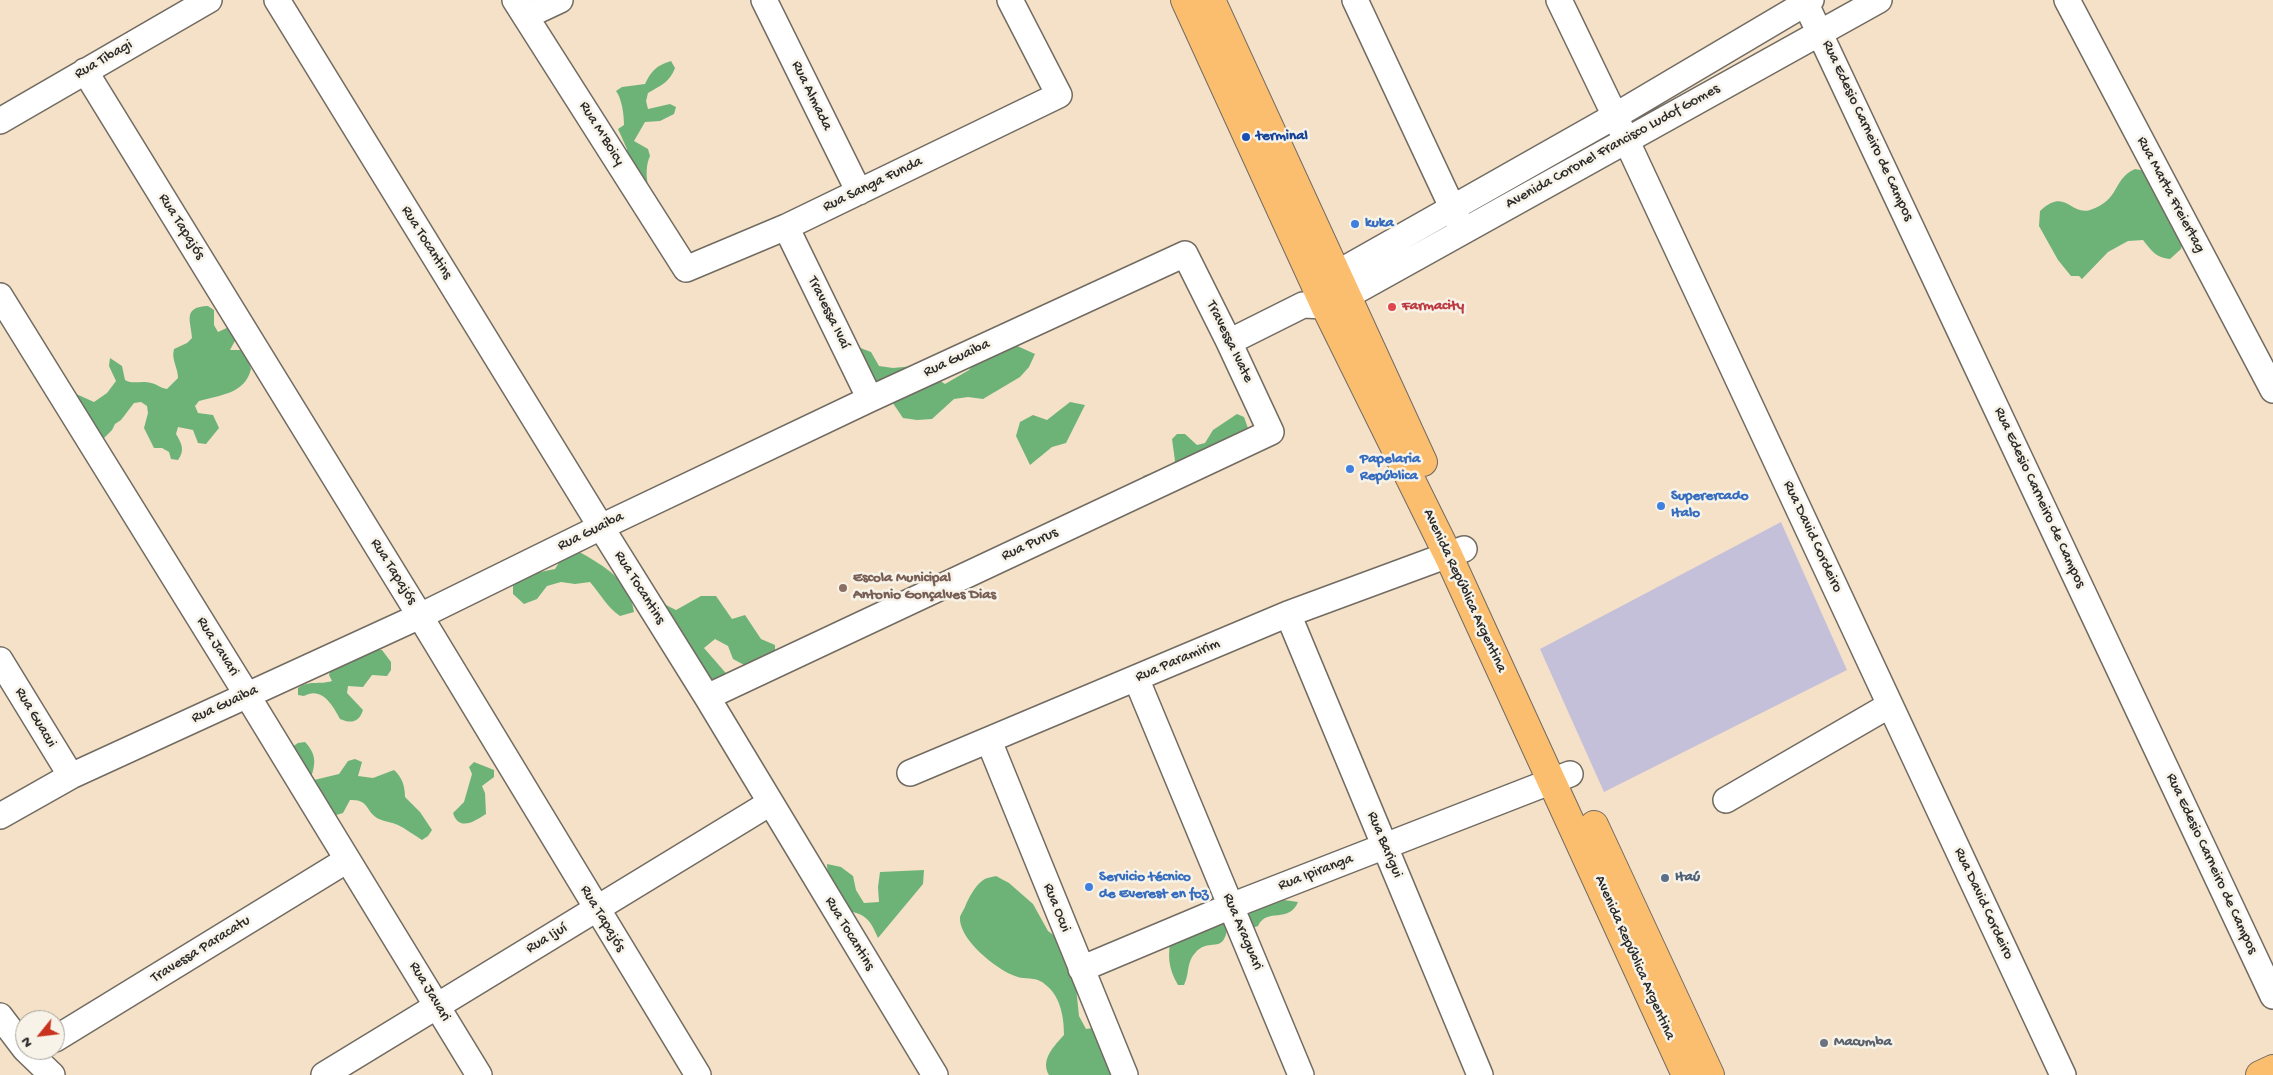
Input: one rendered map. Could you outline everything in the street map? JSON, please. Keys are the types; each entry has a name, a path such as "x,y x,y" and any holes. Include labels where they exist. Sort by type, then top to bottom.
{"main road":[{"name":"Avenida República Argentina","path":"1185,0 1325,293 1456,552 1562,778 1710,1075"},
{"name":"Avenida República Argentina","path":"1211,0 1325,293"},
{"name":"Avenida República Argentina","path":"1562,778 1686,1075"},
{"path":"2260,1075 2273,1069"}],"street":[{"name":"Rua Tibagi","path":"0,121 209,0"},
{"name":"Rua Tocantins","path":"277,0 707,696 935,1075"},
{"path":"520,8 560,0"},
{"name":"Rua Almada","path":"764,0 859,192"},
{"name":"Rua Sanga Funda","path":"686,270 786,227 1059,95 1010,0"},
{"path":"1355,0 1463,231"},
{"name":"Rua David Cordeiro","path":"1559,0 1626,139 2063,1075"},
{"name":"Avenida Coronel Francisco Ludof Gomes","path":"1325,293 1463,231 1879,0"},
{"name":"Rua Marta Freiertag","path":"2067,0 2273,390"},
{"name":"Avenida Coronel Francisco Ludof Gomes","path":"1325,293 1452,208 1615,116 1807,1"},
{"name":"Rua Edesio Carneiro de Campos","path":"1807,1 2273,996"},
{"name":"Rua M'Boicy","path":"520,8 686,270"},
{"name":"Rua Tapajós","path":"85,71 420,616 596,910 698,1075"},
{"name":"Travessa Ivaí","path":"786,227 870,400"},
{"name":"Rua Guaiba","path":"0,816 70,776 420,616 601,527 1185,254"},
{"name":"Travessa Ivate","path":"1185,254 1230,342 1271,432"},
{"path":"1230,342 1325,293"},
{"name":"Rua Javari","path":"0,296 247,694 479,1075"},
{"name":"Rua Purus","path":"707,696 1271,432"},
{"name":"Rua Paramirim","path":"910,773 1288,614 1456,552"},
{"name":"Rua Barigui","path":"1288,614 1480,1075"},
{"name":"Rua Guacui","path":"0,660 70,776"},
{"name":"Rua Araguari","path":"1136,678 1301,1075"},
{"path":"1726,800 1890,704"},
{"name":"Rua Ocui","path":"989,741 1125,1075"},
{"name":"Rua Ipiranga","path":"1081,969 1231,906 1562,778"},
{"name":"Rua Ijuí","path":"324,1075 770,803"},
{"name":"Travessa Paracatu","path":"65,1034 347,860"},
{"path":"0,1016 15,1034"},
{"path":"38,1060 52,1075"}],"shaded area":[{"path":"1781,522 1847,670 1604,792 1540,649"}],"green space":[{"path":"671,61 675,68 673,73 664,83 648,93 646,101 648,109 670,104 676,107 674,114 660,121 645,122 634,141 648,149 650,156 647,166 647,181 657,200 658,208 627,158 627,149 618,129 624,125 624,121 621,103 616,91 622,87 645,84 655,69"},
{"path":"2135,169 2151,172 2184,233 2181,249 2170,259 2154,253 2143,240 2128,241 2108,252 2082,279 2079,276 2071,276 2058,260 2039,226 2040,211 2049,204 2056,202 2062,202 2083,211 2100,206 2112,195 2123,178"},
{"path":"208,306 214,310 214,325 218,332 231,326 237,337 230,350 244,350 251,369 248,377 237,389 223,395 199,401 195,406 198,413 213,415 219,428 206,444 198,443 193,430 178,427 176,434 182,450 178,460 171,459 169,452 162,448 154,448 144,428 148,413 147,406 141,402 134,403 102,440 74,393 94,402 107,393 116,381 109,366 110,358 122,366 125,380 147,382 167,389 178,378 173,357 174,349 187,343 192,338 191,312 194,309"},
{"path":"1004,340 1035,354 1029,367 1020,377 983,399 968,397 954,399 932,419 917,420 903,418 886,393 860,377 858,347 871,352 879,366 893,368 924,365 933,376 945,384 969,370 989,346"},
{"path":"1070,402 1085,405 1066,443 1052,447 1030,465 1016,436 1020,422 1033,415 1047,420"},
{"path":"1237,414 1244,417 1249,431 1146,487 1143,476 1170,467 1175,461 1172,439 1177,434 1185,434 1197,445 1205,443 1213,430"},
{"path":"578,551 606,569 621,582 627,591 634,612 620,616 608,605 590,582 575,584 561,582 547,586 537,599 524,604 513,594 513,579 526,572 555,569 563,556"},
{"path":"701,596 716,596 732,619 745,615 761,639 775,645 775,657 748,667 733,659 728,646 715,639 704,648 731,679 707,683 664,604 676,610"},
{"path":"368,647 382,650 391,662 391,670 387,676 372,675 363,687 348,686 347,693 363,710 357,719 351,722 340,719 330,703 321,695 298,695 298,688 302,686 310,683 332,681 329,675 333,668 352,661"},
{"path":"305,742 314,756 310,781 339,774 348,761 355,759 362,762 358,776 373,778 394,770 402,782 405,797 420,812 432,830 428,836 422,840 398,825 379,819 364,804 356,800 350,800 343,813 333,816 307,789 291,755 292,747 298,743"},
{"path":"474,762 494,770 494,777 482,786 485,793 486,814 472,822 463,824 456,819 453,813 464,802 472,774 469,767"},
{"path":"827,864 841,867 853,876 856,890 864,903 879,902 880,872 924,870 923,884 878,938 869,921 861,915 843,910 828,880"},
{"path":"996,876 1009,883 1033,904 1048,931 1060,940 1076,987 1079,1016 1086,1029 1100,1027 1114,1075 1049,1075 1046,1064 1047,1059 1052,1049 1064,1035 1062,1015 1056,996 1039,980 1007,973 980,953 965,935 960,917 970,897 983,880"},
{"path":"1266,899 1271,905 1284,900 1298,902 1294,909 1289,912 1267,917 1258,926 1246,930 1247,908"},
{"path":"1228,920 1227,932 1221,943 1207,946 1196,952 1189,964 1184,985 1178,985 1169,961 1172,934 1194,930 1199,935 1205,921"}],"place":[{"name":"terminal","path":"1246,137"},
{"name":"kuka","path":"1355,224"},
{"name":"Farmacity","path":"1392,307"},
{"name":"Papelaria República","path":"1350,469"},
{"name":"Superercado Italo","path":"1661,506"},
{"name":"Escola Municipal Antonio Gonçalves Dias","path":"843,588"},
{"name":"Itaú","path":"1665,878"},
{"name":"Servicio técnico de Everest en foz","path":"1089,887"},
{"name":"Macumba","path":"1824,1043"}]}
